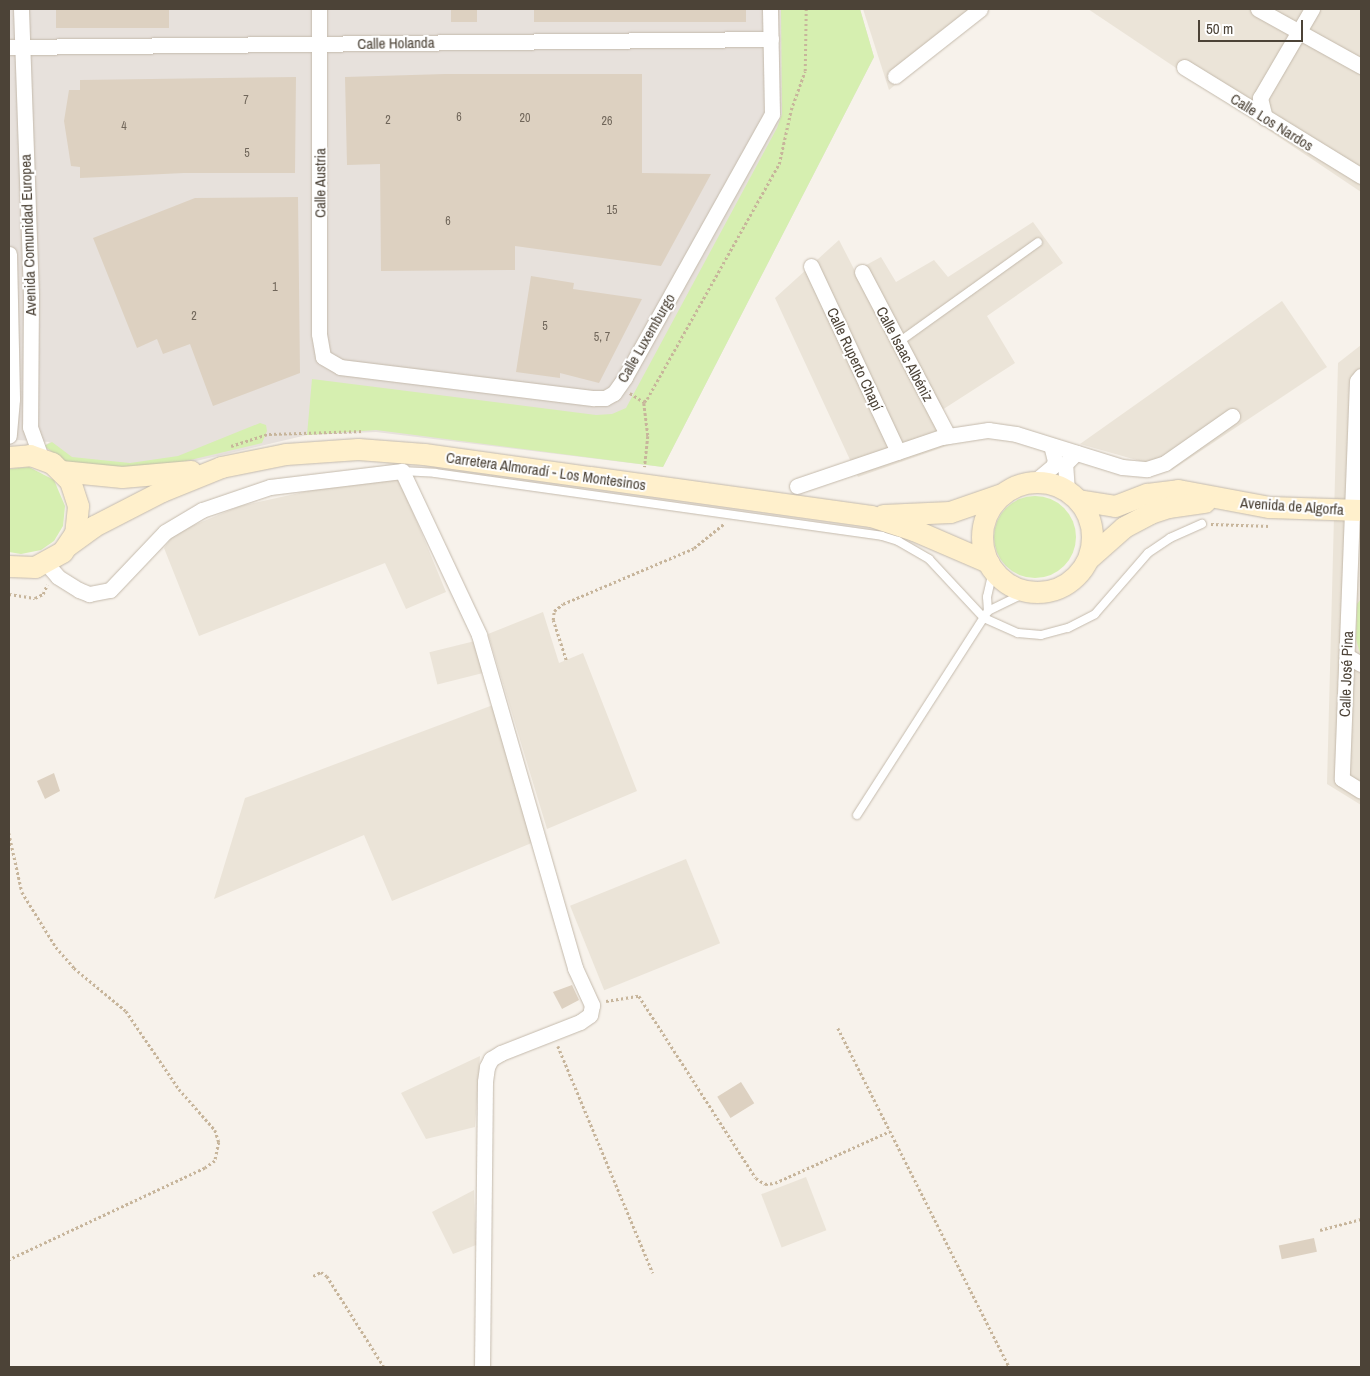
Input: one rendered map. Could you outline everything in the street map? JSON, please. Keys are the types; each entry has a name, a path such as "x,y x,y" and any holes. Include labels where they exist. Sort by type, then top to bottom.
{"main road":[{"name":"Carretera Almoradí - Los Montesinos","path":"61,471 122,477 224,458 358,449 646,475 870,516 914,530 990,566"},
{"path":"9,456 41,458 61,471 76,493 78,506 76,526 68,545"},
{"name":"Carretera Almoradí - Los Montesinos","path":"50,568 68,545 94,526 224,458"},
{"path":"1034,482 1072,496 1090,522 1092,546 1088,558 1068,583 1049,592 1027,592 1008,584 990,566 982,544 983,525 990,508 1003,494 1034,482"},
{"name":"Avenida de Algorfa","path":"1072,496 1115,506 1147,494 1178,490 1223,500 1269,507 1357,510"},
{"name":"Carretera Almoradí - Los Montesinos","path":"870,516 950,512 1003,494"},
{"name":"Avenida de Algorfa","path":"1088,558 1124,527 1150,513 1184,504 1223,500"},
{"path":"9,566 50,568"}],"street":[{"name":"Avenida Comunidad Europea","path":"21,9 15,47 31,296 30,427 41,458"},
{"name":"Calle Austria","path":"319,9 319,334 323,356"},
{"name":"Calle Luxemburgo","path":"323,356 330,364 340,367 605,398 620,384 772,114 770,9"},
{"path":"895,76 980,9"},
{"path":"1258,9 1361,66"},
{"path":"1265,118 1260,98 1312,9"},
{"name":"Calle Holanda","path":"15,47 770,39"},
{"name":"Calle Los Nardos","path":"1184,67 1361,176"},
{"name":"Avenida Comunidad Europea","path":"9,254 12,399 9,436"},
{"name":"Calle Ruperto Chapí","path":"811,266 898,452"},
{"name":"Calle Isaac Albéniz","path":"862,272 948,436"},
{"path":"10,296 31,296"},
{"name":"Calle José Pina","path":"1361,376 1357,381 1355,591 1347,656 1342,779 1361,791"},
{"path":"797,486 948,436 1002,430 1122,466 1147,468 1165,463 1232,416"},
{"path":"1034,482 1053,466 1056,461 1051,444"},
{"path":"1072,496 1065,464 1076,453"},
{"path":"50,568 84,592 110,590 165,532 202,510 270,487 402,471 479,635 575,968 592,1004 590,1015 553,1033 500,1053 491,1059 488,1067 484,1082 482,1367"},
{"path":"1347,656 1361,664"}],"lane":[{"path":"899,342 1038,242"},
{"path":"402,471 733,515 898,540 929,559 986,615 1018,633 1041,635 1068,628 1095,614 1148,553 1170,538 1202,524"},
{"path":"986,615 990,566"},
{"path":"857,815 986,615 1027,592"}],"path":[{"path":"646,475 648,436 644,402 779,164 791,110 805,72 806,9"},
{"path":"620,384 644,402"},
{"path":"224,458 280,433 338,429 373,433"},
{"path":"566,660 553,620 554,611 563,604 694,548 714,535 733,515"},
{"path":"9,594 35,598 43,594 50,568"},
{"path":"9,833 22,892 56,947 80,974 126,1012 179,1089 215,1130 219,1142 215,1161 205,1168 9,1260"},
{"path":"592,1004 631,995 639,996 756,1178 765,1184 775,1183 890,1131"},
{"path":"838,1028 1009,1367"},
{"path":"553,1033 653,1273"},
{"path":"1320,1230 1361,1219"},
{"path":"313,1276 321,1272 327,1276 384,1367"}],"shaded area":[{"path":"9,9 860,9 874,57 663,467 376,432 307,435 179,465 70,465 44,446 50,442 17,440 9,446"},
{"path":"863,9 988,9 889,90"},
{"path":"1088,9 1361,9 1361,192"},
{"path":"1033,222 1063,263 987,316 1015,363 942,410 955,443 858,477 775,298 839,240 855,271 881,257 896,282 934,260 948,277"},
{"path":"1282,301 1327,367 1172,470 1080,444"},
{"path":"1361,345 1361,805 1327,784 1338,363"},
{"path":"398,476 446,592 406,609 385,563 199,636 164,548 175,533 240,506 331,486"},
{"path":"543,612 559,663 583,653 637,791 547,829 488,634"},
{"path":"475,641 483,673 437,684 429,652"},
{"path":"493,705 534,842 392,901 364,835 214,899 245,798"},
{"path":"686,859 720,943 604,990 570,906"},
{"path":"480,1056 475,1127 426,1139 401,1093"},
{"path":"806,1177 826,1230 782,1247 761,1194"},
{"path":"474,1190 476,1245 453,1254 432,1212"}],"green space":[{"path":"781,9 860,9 874,57 663,467 376,430 307,435 312,379 596,415 612,414 626,408 777,128 782,114"},
{"path":"260,423 266,425 267,431 262,443 156,468 70,465 44,446 52,442 72,457 130,463 178,456"},
{"path":"29,467 54,480 65,506 63,526 54,541 41,550 21,554 9,552 9,469"},
{"path":"1035,496 1051,499 1064,508 1073,521 1076,537 1073,553 1064,566 1051,575 1035,578 1019,575 1006,566 997,553 994,537 997,521 1006,508 1019,499"},
{"path":"1361,599 1361,657 1356,639 1357,604"}],"building":[{"path":"56,9 169,9 169,28 56,28"},
{"path":"451,9 477,9 477,22 451,22"},
{"path":"534,9 746,9 746,22 534,22"},
{"path":"445,74 642,74 642,173 711,174 661,266 515,246 515,270 381,271 380,164 347,165 345,77"},
{"path":"296,77 295,173 184,173 80,178 80,167 71,166 64,121 69,90 80,90 80,80"},
{"path":"298,197 300,373 213,406 190,344 163,354 157,339 137,348 93,238 195,198"},
{"path":"531,276 574,283 573,289 642,299 599,383 560,373 560,378 516,372"},
{"path":"54,773 60,791 45,799 37,781"},
{"path":"572,985 579,1000 562,1009 553,992"},
{"path":"741,1082 754,1103 731,1118 717,1097"},
{"path":"1314,1238 1317,1252 1282,1259 1279,1245"}]}
